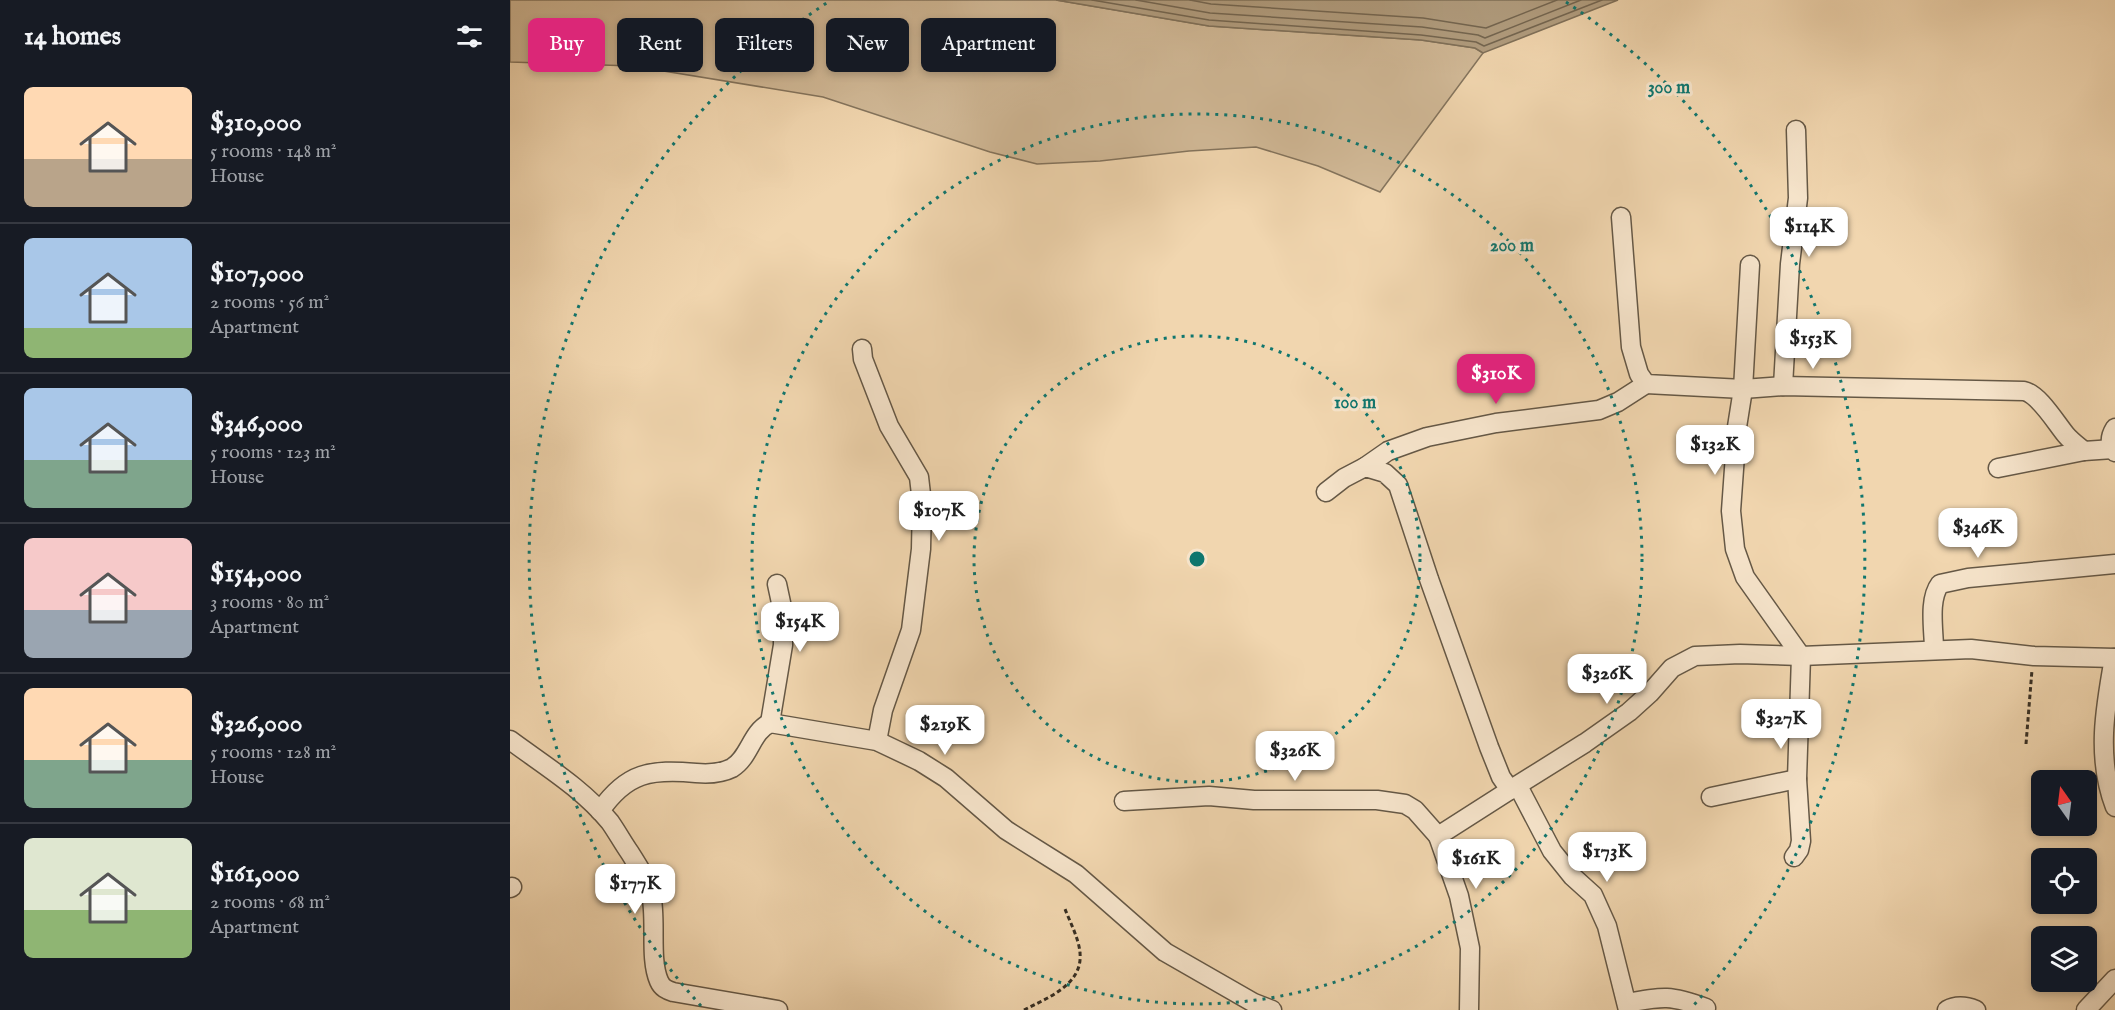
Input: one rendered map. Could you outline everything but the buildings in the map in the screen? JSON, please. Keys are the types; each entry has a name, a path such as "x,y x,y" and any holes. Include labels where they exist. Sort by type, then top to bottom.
{"street":[{"path":"1783,386 1790,264 1798,198 1796,130"},
{"path":"1621,217 1631,347 1639,374 1646,384"},
{"path":"1750,265 1743,389 1737,427 1731,512 1735,549 1745,577 1801,656 1797,779 1801,845 1794,857"},
{"path":"862,349 863,359 889,426 919,477 922,503 921,549 911,630 883,710 877,741"},
{"path":"1326,492 1388,451 1427,437 1496,423 1599,410 1618,402 1646,384 1743,389 1783,386 2024,391 2030,392 2068,437 2084,451"},
{"path":"1998,468 2084,451 2114,450 2110,443 2111,434 2115,428"},
{"path":"1365,467 1385,473 1398,485 1429,579 1501,777 1514,788 1552,851 1572,876 1593,895 1607,926 1628,1006 1662,997 1681,999 1706,1008"},
{"path":"1934,650 1934,598 1935,590 1940,584 1968,578 2115,564"},
{"path":"770,723 783,645 783,612 777,584"},
{"path":"1438,836 1585,743 1629,712 1672,668 1695,656 1705,654 1801,656 1971,649 2034,656 2115,658 2106,708 2104,750 2107,782 2115,807"},
{"path":"600,811 620,786 639,775 654,771 714,772 733,767 746,754 759,730 770,723 877,741 919,761 945,778 1006,830 1076,874 1165,952 1254,1004 1272,1010"},
{"path":"510,740 572,785 600,811 620,836 647,883 653,909 656,970 664,988 673,992 778,1010"},
{"path":"1711,797 1797,779"},
{"path":"1124,801 1209,796 1254,800 1377,800 1405,804 1415,810 1438,836 1459,896 1470,948 1469,1010"},
{"path":"2086,1010 2115,979"},
{"path":"1947,1010 1952,1007 1968,1007 1976,1010"}],"path":[{"path":"2026,744 2034,656"},
{"path":"1024,1010 1059,992 1074,977 1080,966 1080,952 1065,909"}],"shaded area":[{"path":"510,0 1056,0 1209,26 1421,40 1475,48 1483,53 1380,192 1318,166 1256,147 1189,151 1100,161 1037,164 990,152 823,97 670,72 703,72 703,18 617,18 617,65 605,65 605,18 528,18 528,63 510,62"}],"water":[{"path":"1056,0 1618,0 1483,53 1475,48 1421,40 1209,26"}]}
